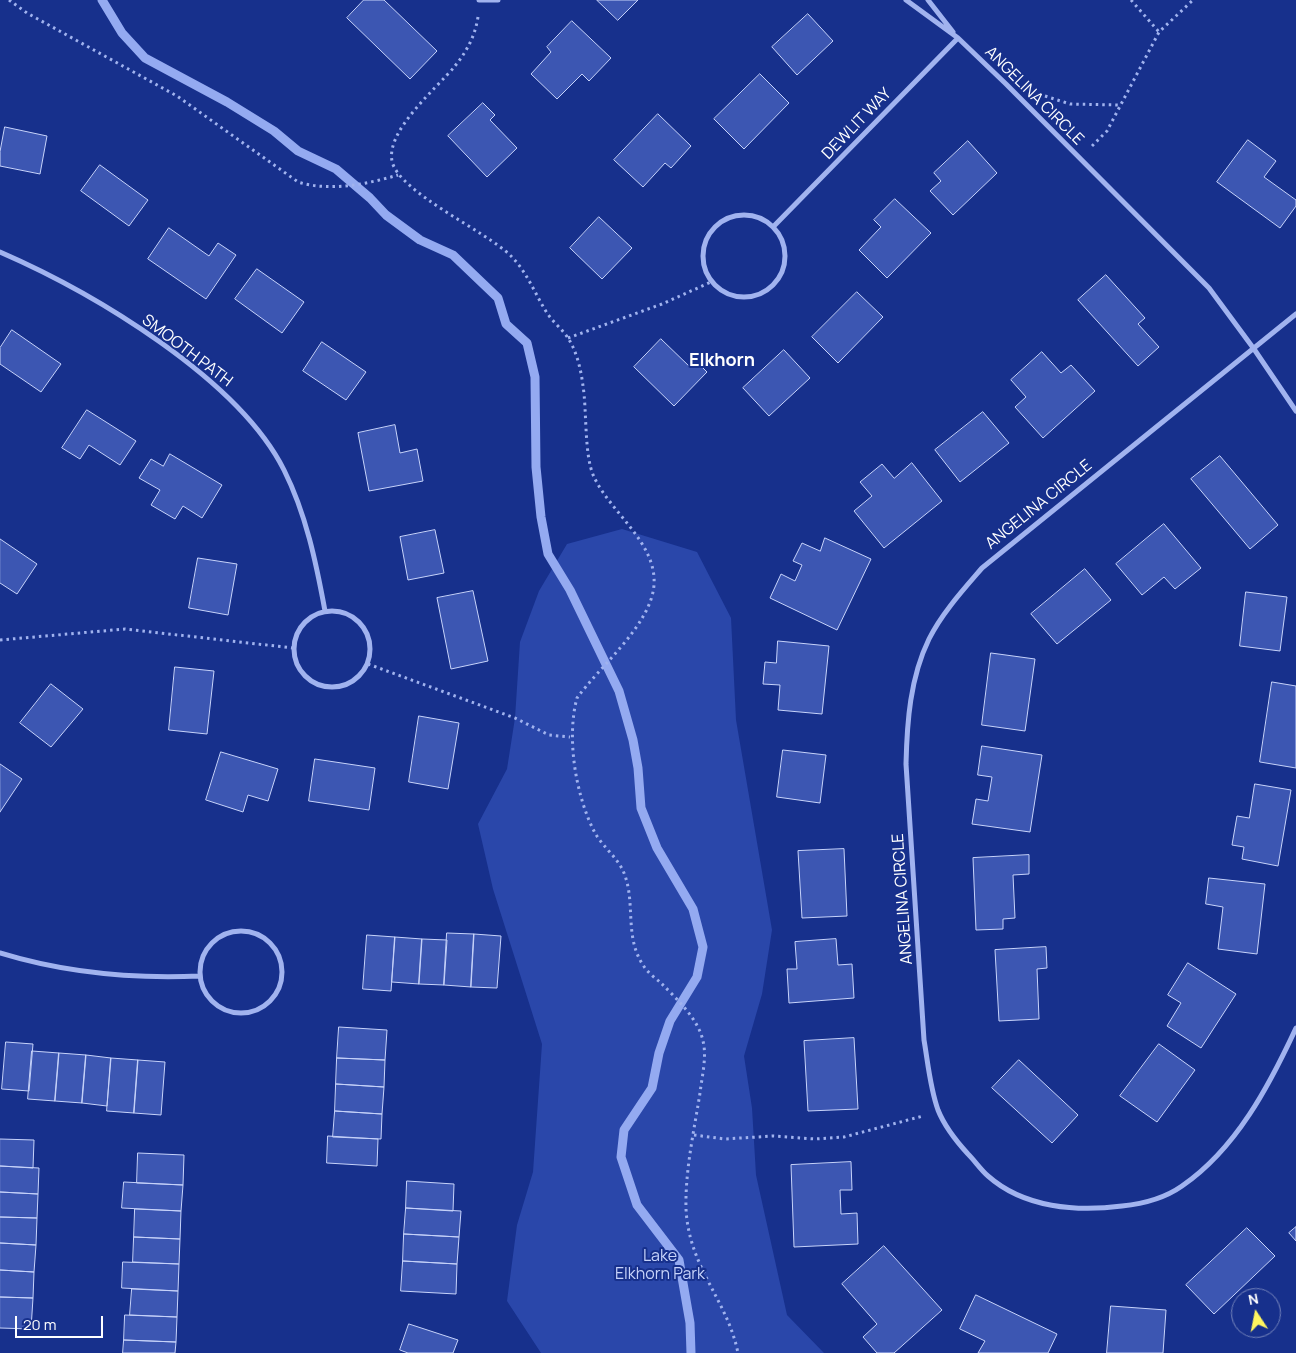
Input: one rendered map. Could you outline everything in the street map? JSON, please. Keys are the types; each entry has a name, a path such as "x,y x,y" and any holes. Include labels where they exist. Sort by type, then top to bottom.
{"street":[{"path":"480,0 498,0"},
{"name":"ANGELINA CIRCLE","path":"906,0 958,38 1209,288 1254,349 1296,411"},
{"name":"ANGELINA CIRCLE","path":"928,0 958,38"},
{"name":"DEWLIT WAY","path":"773,227 958,38"},
{"path":"746,215 761,218 773,227 782,240 785,257 782,271 777,281 766,291 752,296 737,297 722,291 711,282 704,268 702,254 704,243 719,223 732,216 746,215"},
{"name":"SMOOTH PATH","path":"0,252 45,272 93,298 206,377 234,404 259,433 287,476 298,501 313,550 325,611"},
{"path":"1254,349 1296,314"},
{"name":"ANGELINA CIRCLE","path":"1254,349 982,568 952,603 929,640 915,679 907,720 906,764 924,1040 938,1111 960,1145 989,1177 1023,1198 1059,1207 1098,1209 1145,1203 1181,1187 1216,1159 1274,1075 1296,1028"},
{"path":"325,611 339,611 352,616 361,624 368,635 371,649 368,664 360,676 350,683 333,688 315,684 303,674 296,663 293,648 298,632 309,618 325,611"},
{"path":"234,932 250,932 261,936 272,944 279,954 282,968 281,985 274,998 260,1010 245,1014 232,1013 214,1004 205,992 200,976 203,957 209,946 219,938 234,932"},
{"path":"0,953 68,970 116,976 155,978 200,976"}],"path":[{"path":"9,0 27,13 177,96 298,182 316,187 334,187 398,175"},
{"path":"480,0 475,36 456,64 408,119 393,143 392,160 398,175 408,185 477,230 512,256 533,286 547,312 568,338 578,360 583,385 593,474 603,494 642,544 651,563 654,586 644,615 577,698 570,738 585,807 596,834 624,872 629,894 630,926 635,948 643,965 666,988 698,1026 704,1041 705,1061 686,1208 689,1239 699,1266 724,1311 738,1353"},
{"path":"1131,0 1159,32"},
{"path":"1079,158 1107,131 1159,32 1193,0"},
{"path":"1042,95 1070,104 1119,105"},
{"path":"568,338 662,304 711,282"},
{"path":"0,640 125,629 293,648"},
{"path":"368,664 515,718 549,735 570,738"},
{"path":"694,1135 725,1139 773,1136 815,1139 834,1138 905,1122 938,1111"}],"green space":[{"name":"Lake Elkhorn Park","path":"622,529 697,552 731,618 736,720 772,930 762,994 744,1056 752,1108 756,1175 787,1315 824,1353 541,1353 507,1301 517,1225 533,1172 542,1044 493,889 478,824 507,769 515,718 520,642 539,591 567,544"}],"building":[{"path":"364,0 384,0 437,51 410,79 347,18"},
{"path":"597,0 638,0 618,20"},
{"path":"808,14 833,41 797,75 772,47"},
{"path":"572,21 611,58 589,81 582,74 557,99 531,74 551,52 547,47"},
{"path":"760,74 789,103 744,149 714,119"},
{"path":"483,103 495,115 490,120 517,148 487,177 448,136"},
{"path":"658,114 691,146 671,168 665,163 643,187 614,160"},
{"path":"5,127 47,136 40,174 0,166 0,152"},
{"path":"1248,140 1276,161 1264,177 1296,200 1296,206 1280,228 1217,182"},
{"path":"968,141 997,173 953,215 930,191 941,181 934,173"},
{"path":"100,165 148,200 129,226 81,191"},
{"path":"895,199 931,233 887,278 859,250 881,227 874,220"},
{"path":"599,217 632,248 602,279 570,248"},
{"path":"169,228 209,256 218,243 236,255 206,299 148,259"},
{"path":"257,269 304,302 282,333 235,299"},
{"path":"1106,275 1145,318 1138,324 1159,347 1138,366 1078,300"},
{"path":"857,292 883,317 838,363 812,337"},
{"path":"12,330 61,364 41,392 0,364 0,348"},
{"path":"661,339 690,367 696,361 707,372 674,406 634,367"},
{"path":"322,342 366,372 346,400 303,371"},
{"path":"784,350 810,378 769,416 743,388"},
{"path":"1042,352 1061,373 1071,365 1095,391 1043,438 1015,407 1026,397 1011,380"},
{"path":"87,410 136,441 120,465 89,445 80,459 62,448"},
{"path":"983,412 1009,443 960,482 935,450"},
{"path":"395,425 400,453 417,449 423,481 369,491 358,433"},
{"path":"170,454 222,485 202,518 183,506 175,519 151,505 160,490 139,478 151,459 163,466"},
{"path":"1220,456 1278,525 1250,549 1191,479"},
{"path":"912,463 942,501 884,548 854,511 872,496 860,482 882,464 894,478"},
{"path":"1164,524 1201,568 1175,589 1164,577 1142,595 1116,564"},
{"path":"435,530 444,573 408,580 400,537"},
{"path":"825,538 871,559 837,630 770,598 781,574 795,581 802,565 793,561 802,543 820,551"},
{"path":"0,539 37,564 17,594 0,583"},
{"path":"198,558 237,564 228,615 189,608"},
{"path":"1085,569 1111,600 1057,644 1031,614"},
{"path":"473,591 488,661 451,669 437,598"},
{"path":"1246,592 1287,597 1280,651 1240,646"},
{"path":"778,641 829,646 822,714 778,710 780,685 763,684 765,662 776,663"},
{"path":"991,653 1035,659 1025,731 982,725"},
{"path":"175,667 214,671 207,734 169,730"},
{"path":"1272,682 1296,686 1296,768 1260,762"},
{"path":"51,684 83,709 51,747 20,723"},
{"path":"419,716 459,723 448,789 409,782"},
{"path":"982,746 1042,755 1030,832 972,824 976,799 988,801 992,777 978,775"},
{"path":"783,750 826,755 820,803 777,797"},
{"path":"221,752 278,769 268,801 248,795 243,812 206,800"},
{"path":"315,759 375,768 369,810 309,801"},
{"path":"0,764 22,779 0,812"},
{"path":"1255,784 1291,790 1278,866 1242,859 1244,847 1232,845 1237,816 1249,818"},
{"path":"844,849 847,916 802,918 798,851"},
{"path":"1029,855 1029,874 1013,875 1015,918 1003,919 1003,929 976,930 973,858"},
{"path":"1209,878 1265,884 1257,954 1218,949 1223,907 1206,904"},
{"path":"447,933 474,934 471,987 444,985"},
{"path":"474,934 501,936 497,988 471,987"},
{"path":"367,935 395,937 391,991 363,989"},
{"path":"395,937 422,939 419,984 392,982"},
{"path":"422,939 447,940 444,985 419,984"},
{"path":"836,939 838,965 852,964 854,998 789,1003 787,969 797,969 795,942"},
{"path":"1046,947 1047,968 1037,969 1039,1019 999,1021 995,950"},
{"path":"1188,963 1236,994 1201,1048 1167,1026 1181,1003 1168,995"},
{"path":"339,1027 387,1030 385,1060 337,1058"},
{"path":"854,1038 858,1109 808,1111 804,1041"},
{"path":"6,1042 33,1044 29,1091 2,1089"},
{"path":"1159,1044 1195,1070 1157,1122 1120,1096"},
{"path":"32,1051 59,1053 55,1101 28,1099"},
{"path":"59,1053 86,1055 82,1103 55,1101"},
{"path":"86,1055 111,1058 107,1106 82,1103"},
{"path":"111,1058 138,1060 134,1113 107,1111"},
{"path":"337,1058 385,1060 384,1087 336,1084"},
{"path":"138,1060 165,1062 161,1115 134,1113"},
{"path":"1019,1060 1078,1115 1052,1143 992,1088"},
{"path":"336,1084 384,1087 382,1114 335,1111"},
{"path":"335,1111 382,1114 381,1139 333,1137"},
{"path":"328,1136 378,1139 377,1166 327,1163"},
{"path":"0,1139 34,1140 33,1168 0,1166"},
{"path":"138,1153 184,1155 183,1185 137,1183"},
{"path":"851,1162 852,1190 840,1190 841,1214 857,1213 858,1244 794,1247 791,1165"},
{"path":"0,1166 39,1168 38,1194 0,1192"},
{"path":"407,1181 454,1184 453,1211 406,1208"},
{"path":"124,1182 183,1185 181,1211 122,1208"},
{"path":"0,1192 38,1194 37,1218 0,1217"},
{"path":"406,1208 461,1211 459,1237 404,1234"},
{"path":"135,1209 181,1211 180,1239 134,1237"},
{"path":"0,1217 37,1218 36,1245 0,1243"},
{"path":"1296,1227 1296,1241 1289,1233"},
{"path":"1247,1228 1275,1256 1241,1288 1231,1288 1231,1298 1214,1314 1186,1285"},
{"path":"404,1234 459,1237 457,1264 403,1261"},
{"path":"134,1237 180,1239 179,1264 133,1262"},
{"path":"0,1243 36,1245 34,1272 0,1270"},
{"path":"884,1246 942,1310 894,1353 877,1353 863,1337 877,1324 842,1284"},
{"path":"403,1261 457,1264 456,1294 401,1291"},
{"path":"123,1262 179,1264 178,1291 122,1288"},
{"path":"0,1270 34,1272 33,1298 0,1297"},
{"path":"132,1289 178,1291 177,1317 130,1315"},
{"path":"976,1295 1057,1334 1048,1353 978,1353 985,1341 960,1329"},
{"path":"0,1297 33,1298 31,1329 0,1328"},
{"path":"1111,1306 1166,1310 1163,1353 1107,1353"},
{"path":"125,1315 177,1317 176,1342 124,1340"},
{"path":"409,1324 458,1340 453,1353 408,1353 400,1350"},
{"path":"124,1340 176,1342 175,1353 123,1353"}],"waterway":[{"path":"102,0 122,33 145,58 227,102 274,131 298,151 336,169 370,198 386,215 420,240 453,255 498,298 506,324 527,343 535,377 536,467 541,517 548,554 570,590 619,691 633,740 638,768 641,808 657,848 693,909 703,947 697,977 670,1021 659,1053 652,1088 624,1130 621,1157 637,1205 679,1260 690,1323 691,1353"}],"district":[{"name":"Elkhorn","path":"722,361"}]}
